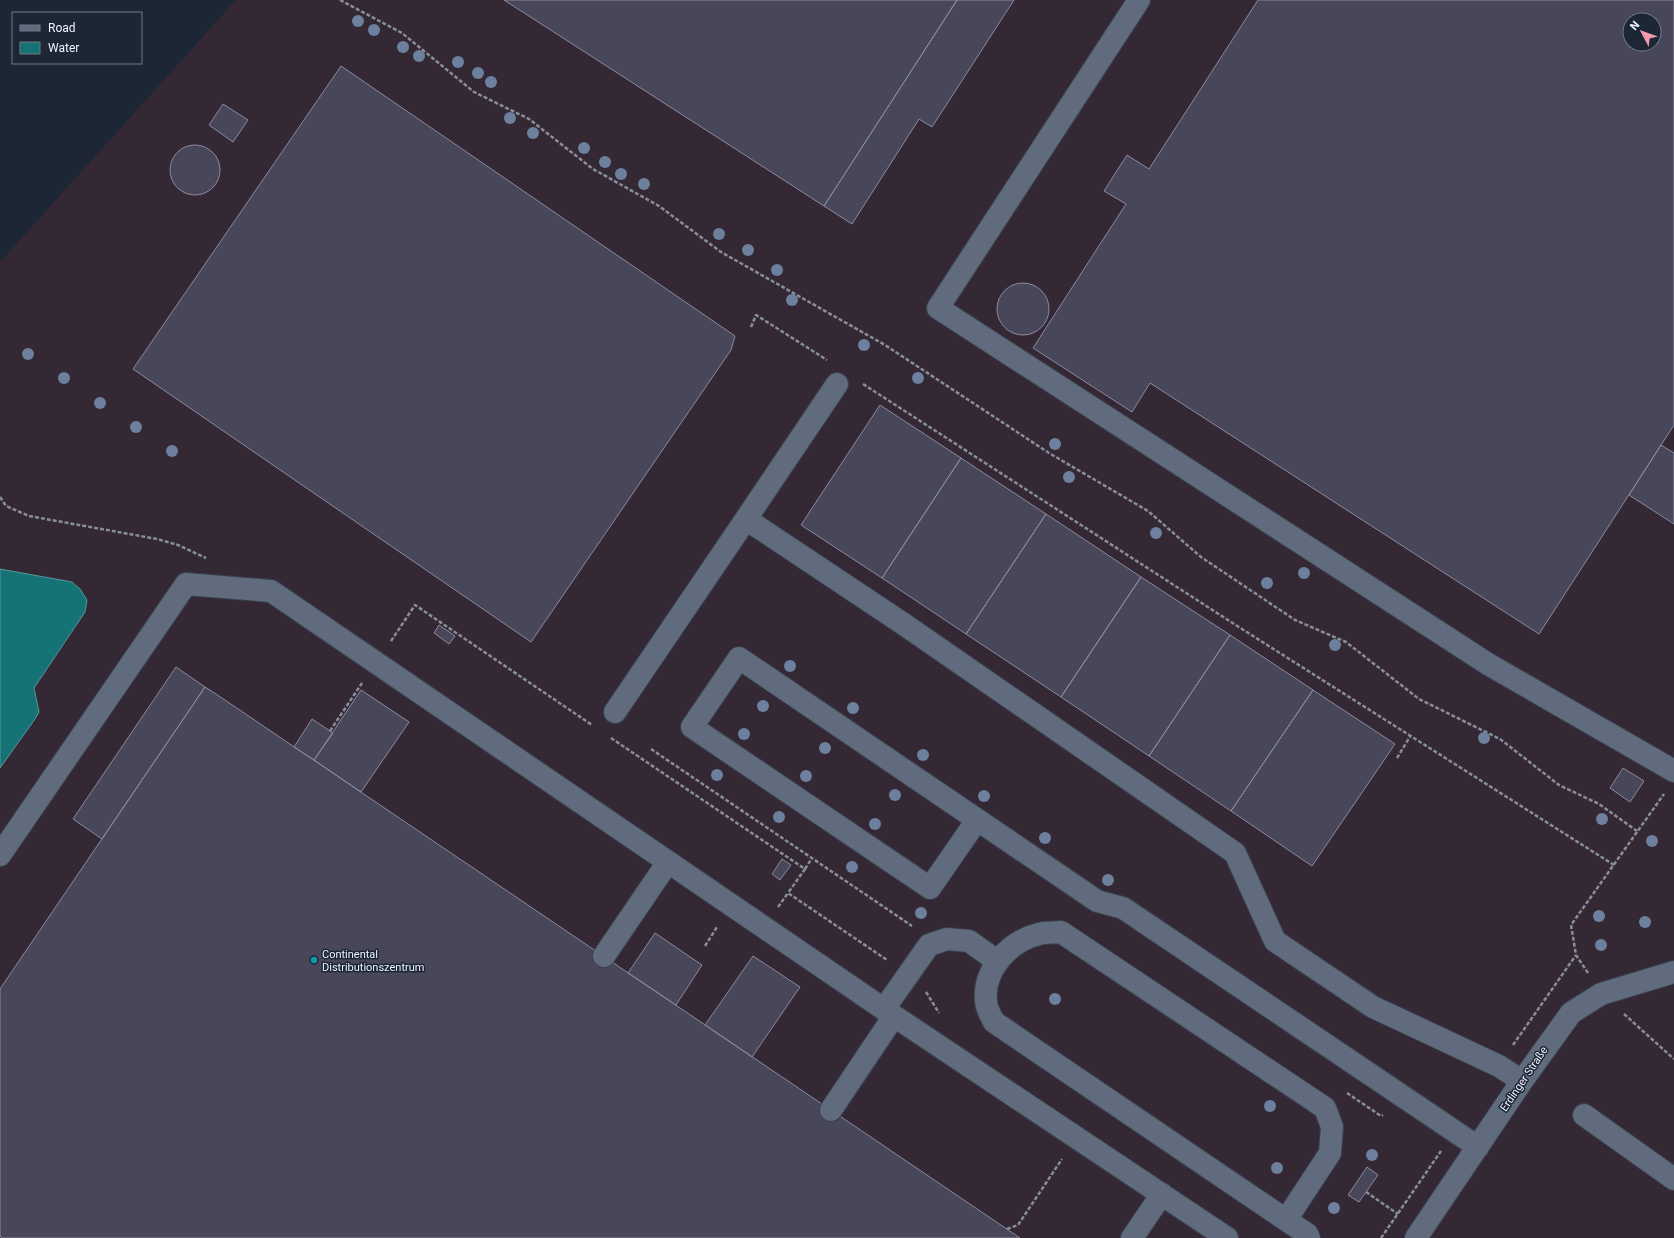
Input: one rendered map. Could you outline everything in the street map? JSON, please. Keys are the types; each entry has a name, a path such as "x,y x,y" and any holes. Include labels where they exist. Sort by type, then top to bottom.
{"street":[{"path":"1139,0 938,308 1488,664 1674,771"},
{"path":"615,712 746,519 847,382"},
{"path":"746,519 911,630 1235,853 1275,941 1373,1007 1499,1066 1522,1081"},
{"path":"0,855 186,584 271,591 889,1012 1227,1238"},
{"path":"977,820 930,888 692,727 739,658 1097,901 1123,908 1478,1147"},
{"path":"604,956 668,862"},
{"path":"1286,1220 1330,1153 1332,1127 1325,1108 1061,932 1039,934 1014,945 997,961 988,981 986,1002 994,1022 1286,1220 1308,1234 1309,1238"},
{"path":"830,1110 929,945 948,939 969,941 997,961"},
{"name":"Erdinger Straße","path":"1416,1238 1522,1081 1571,1013 1601,994 1674,972"},
{"path":"1584,1115 1674,1179"},
{"path":"1132,1238 1162,1194"}],"path":[{"path":"340,0 402,32 474,92 529,119 593,169 659,206 721,252 885,344 1049,453 1148,511 1201,556 1295,620 1346,642 1420,699 1500,739 1559,785 1598,804 1637,831"},
{"path":"751,327 756,315 830,362"},
{"path":"847,382 1411,735 1614,865"},
{"path":"0,497 6,506 29,516 157,539 178,545 212,561"},
{"path":"330,731 415,605 593,726"},
{"path":"606,735 805,869"},
{"path":"1397,758 1411,735"},
{"path":"1665,792 1571,925 1576,955 1601,994 1674,1059"},
{"path":"788,893 812,858"},
{"path":"1366,1192 1398,1214"},
{"path":"1006,1229 1018,1224"}],"shaded area":[{"path":"236,0 1674,0 1674,1238 0,1238 0,262"}],"water":[{"path":"0,569 72,582 80,589 87,600 85,612 34,688 39,712 0,768"}],"building":[{"path":"504,0 957,0 824,206"},
{"path":"957,0 1014,0 932,127 919,119 852,224 824,206"},
{"path":"1258,0 1674,0 1674,425 1539,634 1150,383 1132,412 1033,348 1126,204 1104,191 1127,155 1149,169"},
{"path":"341,66 735,336 731,350 531,642 133,369"},
{"path":"223,104 248,120 233,142 209,125"},
{"path":"190,145 200,145 213,152 220,165 220,175 213,188 200,195 190,195 181,191 174,184 170,175 170,165 174,156 181,149"},
{"path":"1018,283 1028,283 1042,290 1049,304 1049,314 1042,328 1028,335 1018,335 1008,331 1001,324 997,314 997,304 1001,294 1008,287"},
{"path":"880,405 961,458 882,578 801,525"},
{"path":"1661,445 1674,453 1674,524 1629,495"},
{"path":"961,458 1046,514 966,634 882,578"},
{"path":"1046,514 1141,577 1061,697 966,634"},
{"path":"1141,577 1230,635 1149,756 1061,697"},
{"path":"439,625 455,636 449,644 434,633"},
{"path":"1230,635 1313,690 1231,811 1149,756"},
{"path":"176,667 205,687 102,839 73,819"},
{"name":"Continental Distributionszentrum","path":"205,687 1020,1238 2,1238 0,1236 0,989"},
{"path":"361,690 409,722 361,792 314,760"},
{"path":"1313,690 1395,744 1312,866 1231,811"},
{"path":"312,719 333,733 314,760 294,747"},
{"path":"1623,768 1644,781 1630,802 1610,788"},
{"path":"782,859 791,865 780,880 772,874"},
{"path":"655,933 702,965 676,1005 628,973"},
{"path":"753,956 800,987 752,1057 705,1025"},
{"path":"1367,1167 1378,1175 1359,1202 1348,1195"}],"place":[{"name":"Continental Distributionszentrum","path":"314,960"}]}
